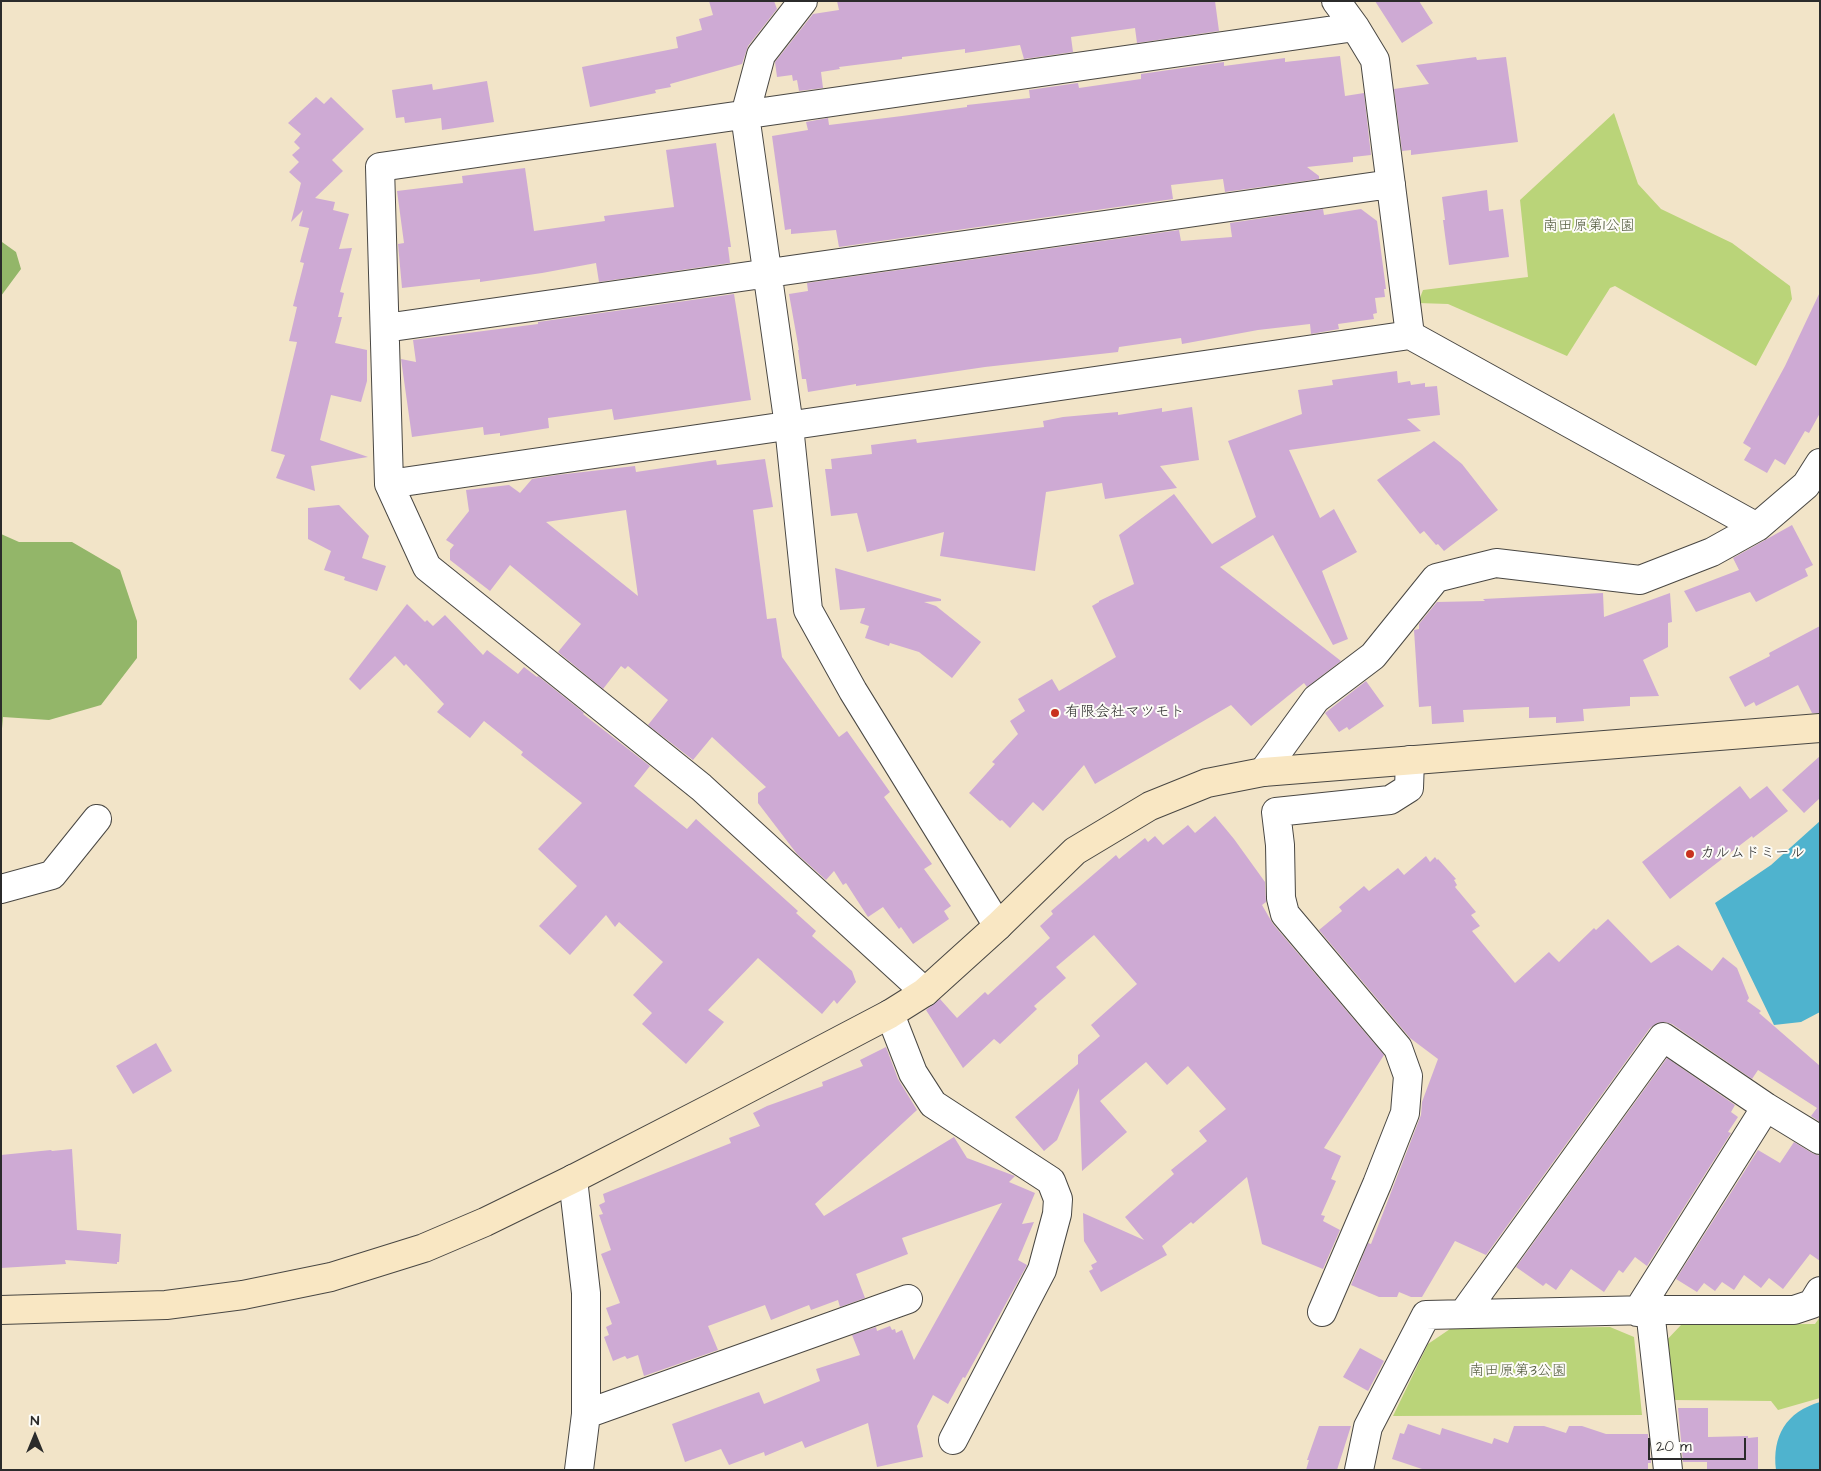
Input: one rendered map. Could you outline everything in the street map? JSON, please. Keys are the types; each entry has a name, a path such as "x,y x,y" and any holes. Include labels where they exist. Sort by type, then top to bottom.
{"street":[{"path":"803,1 761,55 745,115 789,426 808,610 853,691 998,926"},
{"path":"1336,1 1355,27 1375,60 1410,335"},
{"path":"926,992 701,787 427,568 389,484 380,168 1355,27"},
{"path":"385,328 1391,184"},
{"path":"389,484 1410,335 1757,527"},
{"path":"1263,772 1316,699 1373,656 1436,578 1496,563 1640,580 1712,552 1757,527 1806,485 1820,463"},
{"path":"1,1310 166,1305 243,1295 331,1277 424,1248 485,1222 573,1179 890,1014 926,992 998,926 1075,851 1150,806 1207,782 1263,772 1820,728"},
{"path":"1322,1312 1405,1113 1408,1076 1398,1048 1285,914 1281,898 1280,845 1276,812 1390,800 1409,788 1410,760"},
{"path":"1,889 52,875 97,819"},
{"path":"890,1014 913,1073 933,1104 1051,1182 1058,1199 1057,1214 1042,1270 952,1440"},
{"path":"1463,1314 1663,1037 1766,1107 1820,1140"},
{"path":"1668,1470 1643,1311 1766,1107"},
{"path":"573,1179 586,1293 586,1414 579,1470"},
{"path":"1359,1470 1368,1427 1426,1315 1794,1310 1812,1304 1820,1291"},
{"path":"586,1414 908,1299"}],"green space":[{"name":"南田原第1公園","path":"1614,113 1638,184 1661,209 1732,243 1790,286 1792,299 1756,366 1615,286 1610,288 1567,356 1448,304 1418,303 1423,290 1528,277 1520,200"},
{"path":"2,242 16,252 21,269 1,296"},
{"path":"1,534 19,542 72,542 120,570 137,621 137,658 101,705 49,720 3,717 1,740"},
{"path":"1820,1317 1820,1398 1778,1410 1771,1401 1672,1400 1663,1344 1681,1325 1815,1324"},
{"name":"南田原第3公園","path":"1610,1327 1634,1337 1642,1415 1393,1416 1428,1344 1450,1329"}],"water":[{"path":"1820,821 1820,1012 1801,1022 1774,1025 1715,903 1771,865"},
{"path":"1820,1402 1820,1470 1776,1470 1776,1446 1784,1427 1798,1412"}],"building":[{"path":"709,1 774,1 777,9 748,46 742,64 670,84 671,87 655,90 656,93 590,107 582,67 678,48 676,37 702,30 699,19 713,15"},
{"path":"837,1 1215,1 1219,31 1137,43 1135,28 1071,37 1073,52 1024,59 1020,45 965,53 965,49 902,57 902,59 839,67 840,69 821,72 823,88 799,91 797,80 793,81 792,75 777,77 775,62 813,14 839,10"},
{"path":"1375,1 1419,1 1433,23 1402,43"},
{"path":"1340,56 1345,96 1364,93 1371,155 1353,157 1353,162 1307,167 1319,176 1319,179 1225,192 1223,179 1171,185 1173,199 839,247 836,230 791,234 791,229 785,230 772,136 808,130 806,122 828,118 829,125 1030,98 1029,90 1078,83 1079,88 1141,79 1141,74 1224,62 1224,66 1285,58 1285,62"},
{"path":"1476,57 1477,60 1506,57 1518,142 1411,155 1411,150 1402,151 1394,89 1429,84 1416,65"},
{"path":"487,81 494,122 442,130 441,118 405,123 404,117 396,118 392,90 432,84 433,90"},
{"path":"316,97 324,104 331,97 364,129 332,160 343,171 315,198 335,202 333,210 349,214 339,249 352,248 340,292 344,293 338,317 342,317 335,343 367,350 367,381 361,402 331,395 320,440 368,457 311,466 315,491 276,478 285,455 271,451 297,342 289,341 297,307 293,306 304,263 300,262 309,228 299,226 303,210 291,222 301,183 289,172 299,162 292,155 300,148 294,142 301,134 288,123"},
{"path":"716,143 731,247 728,247 730,263 599,282 596,263 480,282 480,279 402,288 398,244 404,243 397,191 463,183 462,176 525,168 534,231 605,221 604,216 674,207 666,150"},
{"path":"1487,190 1489,211 1503,209 1509,257 1449,265 1442,197"},
{"path":"1323,209 1324,215 1361,209 1377,221 1386,289 1384,289 1385,297 1375,298 1377,313 1373,314 1374,319 1338,324 1339,329 1311,334 1310,324 1258,330 1182,344 1181,338 1119,347 1118,352 985,367 808,392 806,379 802,379 789,294 808,291 807,283 1179,230 1181,241 1232,237 1230,223"},
{"path":"1820,292 1820,413 1809,433 1805,431 1785,465 1775,459 1767,473 1744,460 1751,448 1743,443 1785,366"},
{"path":"734,294 751,400 614,420 612,409 548,418 549,428 500,436 500,433 484,435 483,427 412,437 401,359 416,362 413,340 538,324 538,322"},
{"path":"1397,371 1398,383 1410,381 1411,385 1425,383 1425,387 1437,386 1440,415 1407,419 1421,431 1289,450 1320,518 1334,509 1357,552 1322,571 1348,639 1333,645 1273,535 1220,567 1341,661 1307,687 1304,683 1251,726 1231,705 1095,784 1084,765 1043,811 1033,802 1010,828 969,793 995,764 992,762 1018,734 1010,721 1025,711 1018,699 1052,679 1059,691 1116,657 1092,606 1134,584 1119,535 1174,494 1212,544 1256,517 1228,441 1302,414 1298,390 1333,385 1332,380"},
{"path":"1192,407 1199,460 1160,466 1177,488 1105,499 1102,483 1046,492 1035,571 940,556 944,532 867,552 857,513 831,516 825,469 832,469 831,459 872,454 871,445 916,439 917,443 1044,427 1043,421 1063,417 1118,412 1118,415 1162,408 1162,412"},
{"path":"1434,441 1462,464 1498,510 1444,551 1424,531 1420,534 1377,480"},
{"path":"765,459 773,507 753,510 767,619 776,618 782,657 839,737 847,731 890,792 884,797 932,864 924,869 951,906 944,911 949,919 913,944 883,907 868,917 846,883 843,885 834,871 826,880 797,854 758,803 758,793 766,787 712,737 693,760 648,725 668,700 628,666 625,669 621,666 603,689 558,652 581,624 510,565 490,591 450,560 450,550 454,545 446,540 469,511 466,490 509,485 520,493 532,479 557,475 635,466 636,472 716,460 717,465","holes":["626,510 638,596 546,522"]},
{"path":"339,505 369,536 362,558 386,566 377,591 344,580 345,577 324,570 331,551 308,539 308,508"},
{"path":"1792,525 1813,565 1805,569 1808,576 1756,602 1750,592 1696,612 1684,591 1739,570 1733,558"},
{"path":"835,568 941,599 941,601 924,602 936,606 981,642 952,678 919,652 890,643 889,646 865,638 869,626 860,623 865,608 840,610"},
{"path":"1603,593 1604,617 1670,593 1672,622 1668,623 1668,647 1643,660 1659,696 1630,697 1630,706 1583,709 1584,721 1556,723 1556,717 1529,718 1529,707 1463,710 1464,722 1432,724 1431,706 1419,707 1414,630 1419,629 1419,624 1437,602 1485,601 1483,599"},
{"path":"407,604 425,622 427,620 433,626 445,615 483,655 487,650 518,674 524,667 538,676 650,766 634,786 687,829 696,819 798,911 796,913 816,931 812,936 852,971 856,982 837,1004 834,1000 822,1014 758,958 708,1010 724,1022 686,1064 642,1024 652,1013 633,995 663,962 619,922 615,927 606,915 570,955 539,926 577,886 538,849 582,803 521,755 523,752 484,721 470,738 437,712 444,704 406,664 404,666 395,656 360,690 349,679"},
{"path":"1820,626 1820,713 1812,713 1798,685 1756,706 1754,702 1745,707 1729,677 1770,656 1769,653"},
{"path":"1366,681 1384,706 1349,730 1347,727 1339,732 1325,713"},
{"path":"1820,756 1820,798 1804,813 1782,790"},
{"name":"カルムドミール","path":"1740,786 1750,799 1767,786 1788,811 1670,899 1642,862"},
{"path":"1215,816 1265,882 1266,902 1262,905 1273,924 1384,1055 1324,1148 1341,1156 1331,1179 1336,1181 1321,1215 1325,1216 1323,1221 1340,1230 1323,1269 1262,1244 1247,1177 1193,1224 1191,1222 1162,1246 1167,1255 1101,1292 1089,1271 1093,1269 1091,1265 1097,1262 1084,1241 1083,1213 1144,1240 1125,1217 1174,1174 1171,1170 1207,1141 1199,1131 1226,1109 1188,1066 1167,1085 1146,1062 1100,1101 1127,1132 1082,1171 1079,1088 1057,1140 1044,1151 1015,1117 1078,1064 1078,1055 1100,1036 1091,1025 1137,984 1094,935 1056,967 1066,978 1034,1006 1037,1009 1000,1044 994,1039 963,1068 926,1010 940,999 957,1018 985,992 988,995 1050,938 1040,926 1053,914 1051,911 1116,855 1119,859 1145,838 1148,842 1155,836 1163,845 1188,825 1195,833"},
{"path":"1426,856 1430,862 1435,857 1438,859 1456,879 1454,880 1457,885 1455,887 1476,912 1471,915 1480,926 1472,931 1515,983 1549,952 1559,962 1594,928 1596,930 1608,919 1651,963 1678,945 1712,971 1723,957 1737,968 1749,998 1747,1001 1761,1011 1759,1013 1820,1066 1820,1122 1811,1116 1817,1108 1758,1070 1752,1079 1672,1024 1665,1022 1657,1023 1650,1028 1486,1255 1455,1241 1422,1297 1411,1297 1399,1292 1397,1297 1379,1297 1351,1285 1368,1243 1371,1244 1421,1115 1422,1102 1438,1059 1410,1038 1319,930 1342,911 1339,907 1364,886 1369,891 1398,868 1404,875"},
{"path":"156,1043 172,1071 133,1094 116,1066"},
{"path":"886,1047 898,1079 917,1110 815,1204 824,1216 954,1137 967,1158 1015,1176 1009,1182 1035,1193 1022,1224 1034,1222 1018,1260 1027,1265 965,1378 963,1377 948,1404 933,1395 917,1426 923,1457 877,1467 868,1423 805,1448 802,1441 765,1456 764,1452 729,1465 721,1449 685,1462 672,1424 759,1392 764,1404 820,1381 816,1369 860,1355 852,1335 876,1327 877,1331 890,1326 892,1330 895,1329 896,1333 902,1330 914,1360 1002,1203 902,1238 908,1254 856,1274 865,1298 840,1307 838,1300 811,1310 809,1305 771,1320 765,1305 708,1326 718,1350 644,1376 638,1355 627,1359 625,1356 613,1361 604,1337 609,1335 606,1327 612,1324 606,1308 620,1303 601,1254 611,1250 599,1215 603,1214 599,1205 605,1202 603,1194 731,1143 729,1138 760,1126 753,1113 823,1086 822,1082 863,1066 860,1060"},
{"path":"1667,1058 1735,1105 1731,1112 1738,1117 1728,1132 1731,1133 1647,1266 1635,1257 1623,1273 1619,1270 1604,1292 1571,1269 1556,1290 1546,1283 1543,1286 1516,1267"},
{"path":"1794,1142 1820,1156 1820,1261 1810,1254 1783,1289 1769,1278 1761,1288 1744,1275 1734,1290 1722,1282 1715,1291 1704,1283 1697,1292 1676,1279 1758,1150 1780,1163"},
{"path":"72,1149 77,1230 121,1234 119,1262 117,1264 65,1260 66,1264 1,1268 1,1155"},
{"path":"1360,1348 1384,1361 1368,1391 1343,1377"},
{"path":"1678,1408 1708,1408 1708,1437 1758,1437 1758,1470 1707,1470 1707,1462 1683,1462"},
{"path":"1408,1424 1440,1435 1442,1428 1492,1444 1494,1438 1508,1443 1514,1426 1544,1426 1566,1433 1569,1426 1582,1426 1606,1434 1648,1434 1651,1463 1648,1463 1648,1470 1425,1470 1392,1459 1400,1433 1404,1434"},
{"path":"1319,1426 1351,1426 1337,1470 1306,1470 1309,1460 1307,1460"}],"place":[{"name":"有限会社マツモト","path":"1055,713"},
{"name":"カルムドミール","path":"1690,854"}]}
